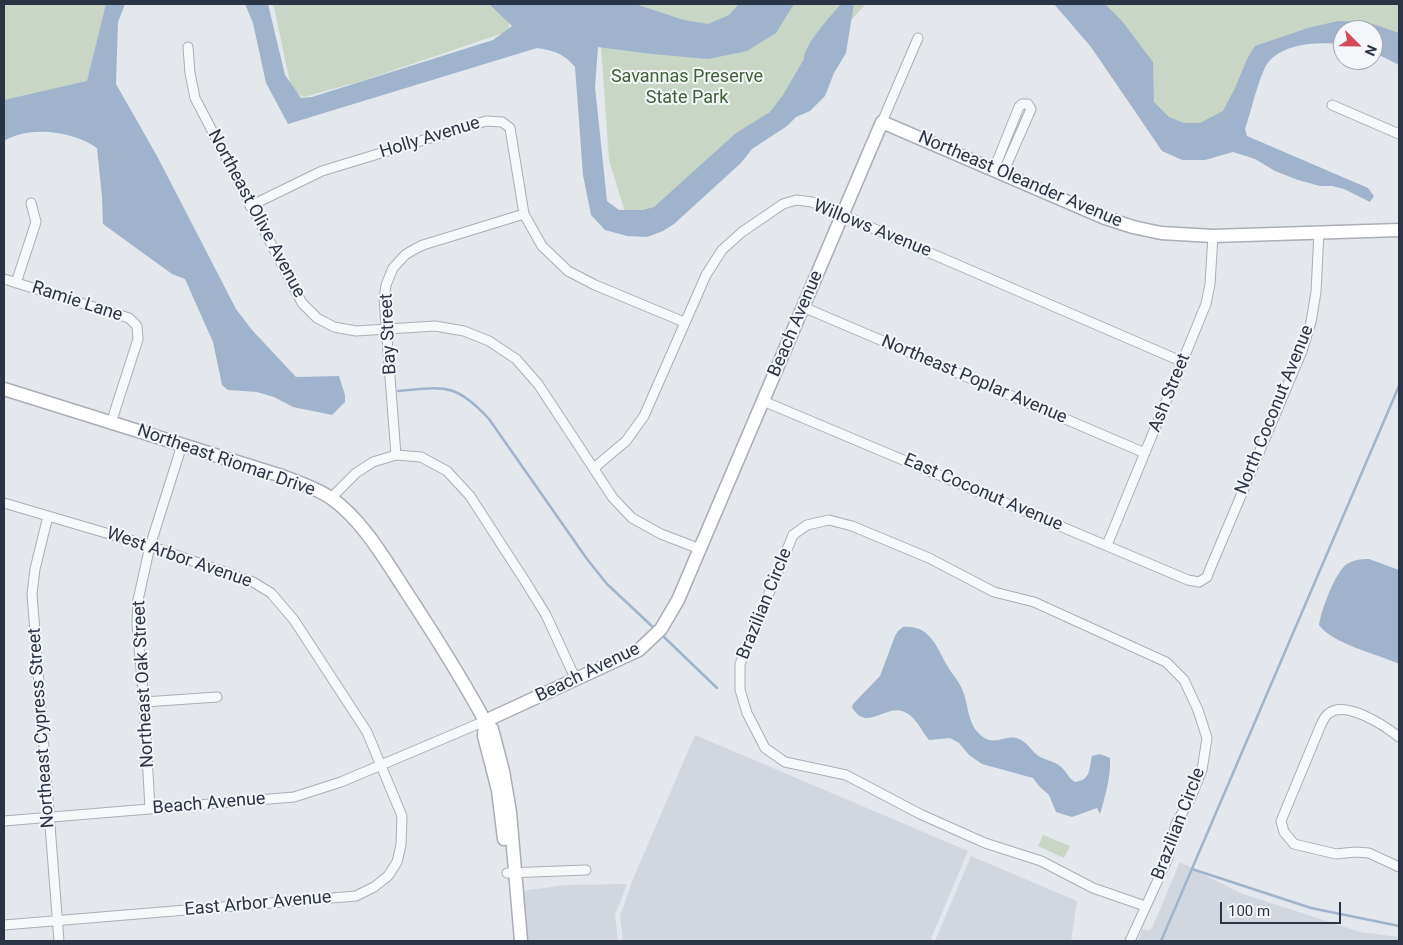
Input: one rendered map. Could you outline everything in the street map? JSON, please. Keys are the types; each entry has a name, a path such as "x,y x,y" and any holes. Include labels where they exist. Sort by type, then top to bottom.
{"street":[{"name":"Beach Avenue","path":"4,820 294,797 341,782 485,721 639,650 654,638 661,630 678,600 918,38"},
{"name":"Northeast Olive Avenue","path":"188,47 190,73 195,98 302,303 317,318 334,327 356,331 435,326 464,331 489,341 516,359 538,384 613,498 632,518 661,534 700,549"},
{"path":"1022,104 1028,104 1031,109 998,171 1019,107 1022,104"},
{"path":"1332,105 1399,134"},
{"name":"Holly Avenue","path":"250,206 322,171 486,121 502,122 510,128 524,214 542,246 568,271 596,285 684,322"},
{"name":"Northeast Oleander Avenue","path":"882,122 1105,218 1161,233 1213,236 1399,230"},
{"name":"Willows Avenue","path":"594,468 626,441 644,416 663,376 684,322 706,275 717,257 731,242 759,219 783,204 796,200 812,202 1183,362"},
{"path":"16,283 36,222 31,203"},
{"name":"Bay Street","path":"396,455 384,298 386,285 393,268 405,255 423,245 524,214"},
{"name":"North Coconut Avenue","path":"1202,580 1207,577 1302,351 1311,322 1319,232"},
{"name":"Ash Street","path":"1107,545 1206,304 1210,284 1213,236"},
{"name":"Ramie Lane","path":"4,279 129,318 137,326 138,338 111,423"},
{"name":"Northeast Poplar Avenue","path":"803,307 1145,453"},
{"name":"Northeast Riomar Drive","path":"4,389 282,476 309,486 331,498 350,515 387,562 438,640 485,721 492,729 503,771 510,812 512,941"},
{"name":"East Coconut Avenue","path":"763,401 1188,580 1195,582 1202,580"},
{"name":"Northeast Oak Street","path":"150,808 138,600 150,546 182,445"},
{"path":"331,498 356,473 373,462 396,455 421,456 447,471 470,496 546,615 576,680"},
{"name":"West Arbor Avenue","path":"4,503 150,546 253,582 271,593 294,620 341,690 367,732 380,765"},
{"name":"Northeast Cypress Street","path":"48,516 34,569 32,594 59,941"},
{"name":"Brazilian Circle","path":"1130,941 1168,858 1176,824 1191,797 1204,762 1207,738 1198,710 1184,680 1166,662 1034,602 994,592 929,558 852,526 829,520 807,525 793,535 740,664 740,690 742,698 747,713 765,748 785,762 846,775 920,814 972,838 1041,861 1093,888 1146,906"},
{"path":"144,702 218,697"},
{"path":"1399,737 1387,727 1347,710 1335,710 1327,714 1281,822 1284,832 1294,844 1336,854 1370,853 1399,867"},
{"name":"East Arbor Avenue","path":"4,924 356,896 374,887 388,876 397,862 401,845 402,816 380,765"},
{"path":"511,873 586,870"},
{"name":"Northeast Riomar Drive","path":"511,873 521,941"}],"shaded area":[{"path":"695,735 968,851 930,941 623,941 620,916 633,879"},
{"path":"971,856 1077,901 1071,941 935,941"},
{"path":"1180,862 1240,893 1360,932 1399,937 1399,941 1138,941 1142,929 1149,931 1152,928"},
{"path":"627,884 615,915 618,941 526,941 521,891 566,885"}],"green space":[{"path":"4,4 109,4 89,85 4,104"},
{"path":"271,4 538,4 509,10 509,31 365,80 304,97 292,92 274,7"},
{"name":"Savannas Preserve State Park","path":"554,4 866,4 843,29 709,191 628,222 609,160 599,19"},
{"path":"1075,4 1399,4 1399,34 1390,30 1383,30 1383,20 1333,20 1333,30 1284,42 1258,62 1227,123 1174,136"},
{"path":"1043,835 1070,846 1064,858 1038,846"}],"water":[{"path":"106,4 125,4 118,22 116,84 157,156 236,309 252,330 296,377 339,376 345,395 345,402 332,415 293,407 274,397 257,392 228,390 222,385 213,342 185,279 172,274 103,224 97,148 76,137 51,132 26,133 4,141 4,100 87,81"},
{"path":"245,4 268,4 285,75 301,98 312,97 493,40 512,26 489,4 635,4 684,20 708,24 729,15 739,4 794,4 776,33 747,51 708,59 598,47 595,87 607,201 619,210 643,210 654,207 736,133 770,112 783,95 819,30 841,4 854,4 846,53 834,73 825,96 810,111 796,117 787,126 752,149 741,163 674,224 663,231 647,237 627,236 605,230 591,215 583,175 575,67 562,56 537,48 288,124 266,83 253,23"},
{"path":"1054,4 1105,4 1122,21 1153,62 1154,102 1169,117 1184,123 1200,123 1223,111 1255,46 1308,28 1333,22 1333,43 1314,43 1295,46 1270,60 1266,65 1256,92 1245,129 1247,136 1368,188 1374,196 1370,202 1344,189 1320,186 1298,180 1275,171 1255,159 1233,152 1205,160 1182,160 1162,151 1091,47"},
{"path":"1383,28 1399,33 1399,65 1383,57"},
{"path":"1369,559 1399,570 1399,664 1334,638 1319,625 1329,592 1342,568 1352,562"},
{"path":"903,627 912,627 920,630 936,645 961,686 972,724 981,736 993,740 1014,738 1022,740 1038,756 1060,766 1075,782 1087,776 1092,756 1100,754 1110,758 1109,779 1100,814 1097,808 1072,817 1056,812 1049,795 1033,778 982,764 969,755 959,743 950,738 929,740 914,719 907,713 895,710 869,718 857,714 852,707 853,704 880,676 895,636"}],"waterway":[{"path":"1161,941 1399,386"},
{"path":"398,391 427,388 448,390 467,398 477,407 489,419 587,559 607,584 655,629"},
{"path":"663,636 717,688"},
{"path":"1192,869 1311,908 1399,926"}]}
